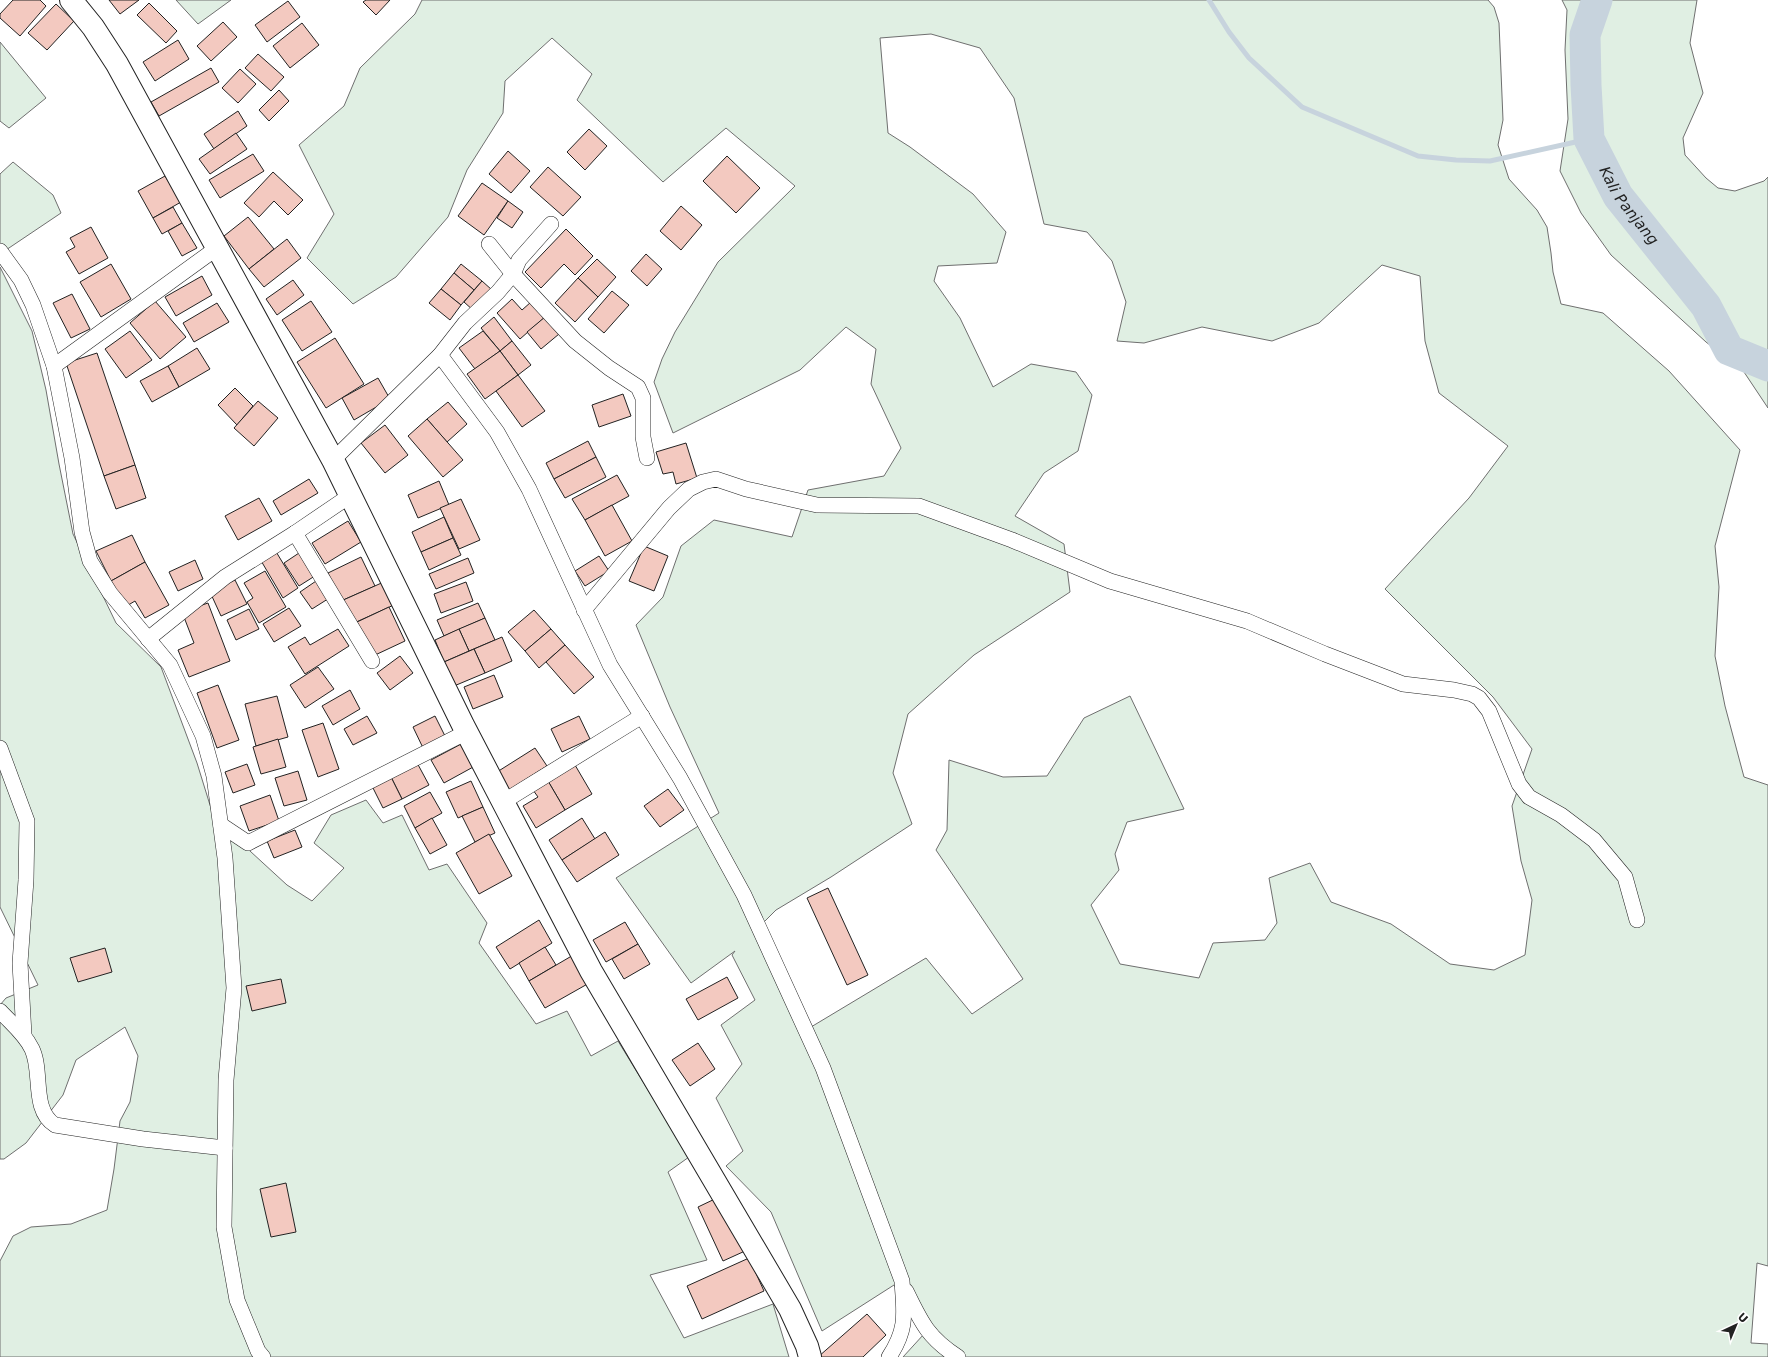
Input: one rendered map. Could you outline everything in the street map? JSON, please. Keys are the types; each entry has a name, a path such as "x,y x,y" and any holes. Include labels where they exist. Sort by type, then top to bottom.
{"street":[{"path":"70,0 93,27 117,64 333,460 466,732 591,971 790,1310 807,1346 810,1357"},
{"path":"333,460 440,355 465,323 498,292 513,274 519,260 551,224"},
{"path":"489,244 513,274 575,341 608,368 638,387 644,398 643,437 647,458"},
{"path":"54,366 217,248"},
{"path":"0,251 21,280 33,305 54,366 72,458 82,532 90,561 110,593 170,665 203,736 214,776 225,858 234,988 226,1080 224,1227 236,1300 258,1351 263,1357"},
{"path":"440,355 497,432 529,489 610,665 680,778 744,895 823,1068 902,1281 917,1314 930,1335 958,1357"},
{"path":"584,610 669,508 689,489 703,482 716,479 746,489 817,505 919,506 1012,540 1110,581 1247,621 1325,654 1403,684 1454,690 1475,696 1489,711 1519,784 1529,797 1561,815 1594,840 1625,877 1637,920"},
{"path":"148,640 225,577 295,533 351,495"},
{"path":"295,533 372,662"},
{"path":"503,802 642,716"},
{"path":"221,825 248,843 466,732"},
{"path":"0,748 27,821 26,880 20,963 24,1035"},
{"path":"0,1012 24,1035 34,1054 44,1114 48,1120 55,1125 143,1139 225,1148"},
{"path":"889,1357 899,1339 905,1317 902,1281"}],"green space":[{"path":"176,0 231,0 198,24"},
{"path":"422,0 1488,0 1494,7 1499,23 1503,120 1498,145 1509,179 1537,210 1547,227 1553,272 1561,304 1603,313 1669,371 1740,450 1715,546 1719,587 1715,656 1725,706 1744,777 1768,785 1768,1266 1757,1263 1751,1343 1768,1344 1768,1357 903,1357 924,1334 894,1285 822,1331 771,1212 726,1166 743,1151 716,1098 742,1064 721,1025 755,1000 732,955 735,951 691,983 616,878 719,813 670,707 636,625 663,597 681,546 714,520 792,537 808,490 884,476 901,448 871,384 876,349 846,327 800,370 673,433 654,382 662,359 675,332 718,262 795,186 726,128 663,182 577,100 592,74 552,38 505,81 503,113 467,170 448,217 396,277 353,304 307,258 334,214 299,145 344,106 360,68 415,14","holes":["931,34 980,48 1014,98 1044,224 1087,232 1112,261 1126,302 1117,341 1144,343 1202,327 1272,341 1319,323 1382,265 1420,276 1425,341 1439,393 1508,446 1469,498 1385,589 1493,697 1532,749 1512,806 1521,861 1532,900 1525,955 1494,970 1450,964 1391,924 1331,902 1310,863 1269,878 1277,923 1265,940 1213,943 1199,978 1120,964 1091,905 1119,870 1115,854 1127,822 1184,809 1130,696 1084,718 1047,776 1003,777 949,760 947,830 936,850 1023,979 972,1014 926,958 811,1027 758,928 776,910 831,877 912,824 893,773 908,714 974,655 1070,592 1064,544 1015,516 1044,473 1078,451 1092,395 1076,372 1031,364 993,387 960,318 934,281 938,266 997,263 1006,232 973,194 910,147 888,133 880,38"]},
{"path":"1562,0 1697,0 1690,43 1703,93 1683,138 1685,155 1706,178 1718,188 1735,191 1764,181 1768,177 1768,408 1742,369 1706,342 1611,255 1581,213 1560,171 1568,119 1565,50 1567,10"},
{"path":"0,42 46,98 9,128 0,121"},
{"path":"13,162 53,195 61,213 0,254 0,174"},
{"path":"0,267 32,331 46,390 73,534 116,623 161,667 197,763 214,818 287,885 312,901 344,868 314,843 331,815 366,800 383,823 402,815 429,870 447,864 487,923 479,943 536,1024 567,1011 591,1056 618,1041 689,1157 668,1172 707,1260 650,1275 684,1338 773,1304 789,1357 0,1357 0,1261 13,1236 31,1227 71,1224 107,1210 120,1121 130,1102 138,1056 125,1027 76,1060 63,1095 26,1143 4,1159 0,1159 0,1005 6,998 38,985 0,907"}],"building":[{"path":"13,0 40,0 46,6 20,36 0,18 0,14"},
{"path":"109,0 139,0 120,14"},
{"path":"366,0 390,0 376,15 363,2"},
{"path":"288,1 300,17 267,42 255,25"},
{"path":"149,3 177,31 166,43 137,15"},
{"path":"56,4 74,21 47,50 28,33"},
{"path":"223,22 237,37 211,61 197,46"},
{"path":"302,23 319,45 290,68 273,46"},
{"path":"178,40 189,59 155,81 143,62"},
{"path":"258,54 284,77 271,91 245,68"},
{"path":"211,68 219,82 159,116 151,102"},
{"path":"240,69 256,84 238,103 222,88"},
{"path":"279,90 289,101 269,121 259,110"},
{"path":"238,111 247,126 214,149 204,134"},
{"path":"589,129 607,146 585,170 567,152"},
{"path":"236,133 247,149 210,174 199,159"},
{"path":"508,151 530,171 511,193 489,174"},
{"path":"253,154 264,171 220,198 209,180"},
{"path":"727,156 760,188 736,213 703,181"},
{"path":"548,167 581,197 563,216 530,187"},
{"path":"273,172 303,200 288,215 274,201 259,217 244,203"},
{"path":"165,176 181,202 153,218 138,191"},
{"path":"482,183 508,201 484,235 458,216"},
{"path":"508,201 523,212 512,228 497,218"},
{"path":"681,206 702,225 681,250 660,231"},
{"path":"173,207 182,223 162,234 153,218"},
{"path":"248,217 274,249 249,269 224,236"},
{"path":"182,223 197,248 182,256 168,231"},
{"path":"91,227 108,258 79,274 66,252 75,247 70,238"},
{"path":"566,229 593,256 575,275 564,264 541,288 525,272"},
{"path":"287,239 301,258 264,287 249,269"},
{"path":"646,254 662,269 647,286 631,271"},
{"path":"597,259 616,277 598,297 578,278"},
{"path":"111,264 131,299 101,317 80,282"},
{"path":"461,264 482,281 474,290 454,273"},
{"path":"454,273 474,290 461,305 441,289"},
{"path":"202,276 212,295 176,316 165,297"},
{"path":"578,278 598,297 575,322 555,303"},
{"path":"293,280 304,295 277,315 266,299"},
{"path":"482,281 492,290 474,311 464,302"},
{"path":"441,289 461,305 450,320 429,303"},
{"path":"612,291 629,305 604,333 588,319"},
{"path":"72,294 90,329 71,338 53,303"},
{"path":"512,299 522,310 531,302 545,317 520,339 497,313"},
{"path":"155,301 186,337 160,359 130,323"},
{"path":"311,301 332,332 302,351 282,320"},
{"path":"217,303 229,322 194,342 183,323"},
{"path":"494,317 512,341 500,351 481,328"},
{"path":"545,317 559,334 541,349 527,332"},
{"path":"130,331 152,360 126,378 105,349"},
{"path":"483,331 500,351 475,369 459,348"},
{"path":"335,338 364,384 326,408 297,362"},
{"path":"512,341 531,365 518,375 500,351"},
{"path":"197,348 210,369 179,387 168,366"},
{"path":"500,351 518,375 485,399 467,374"},
{"path":"97,353 135,465 104,476 66,363"},
{"path":"168,366 179,387 152,402 140,381"},
{"path":"518,375 545,411 522,427 496,391"},
{"path":"378,378 390,399 354,420 342,398"},
{"path":"235,388 253,406 237,425 218,405"},
{"path":"623,394 631,416 599,427 592,405"},
{"path":"258,401 278,418 254,446 234,428"},
{"path":"448,402 467,424 447,442 427,419"},
{"path":"427,419 463,460 443,477 408,436"},
{"path":"385,425 408,455 385,473 361,443"},
{"path":"588,441 596,457 554,479 546,463"},
{"path":"686,443 697,478 676,484 673,472 663,474 656,452"},
{"path":"596,457 606,477 565,498 554,479"},
{"path":"135,465 146,498 116,509 104,476"},
{"path":"617,475 629,496 585,520 572,499"},
{"path":"309,479 318,493 281,515 273,501"},
{"path":"439,481 449,505 418,518 408,495"},
{"path":"259,498 272,521 238,540 225,516"},
{"path":"461,499 480,540 459,549 440,508"},
{"path":"612,505 632,541 605,556 585,520"},
{"path":"444,517 453,538 421,552 412,532"},
{"path":"348,521 361,542 325,564 312,543"},
{"path":"132,535 145,562 111,581 96,551"},
{"path":"453,538 461,555 429,570 421,552"},
{"path":"644,546 668,556 654,591 629,581"},
{"path":"275,550 298,588 283,598 260,559"},
{"path":"302,551 318,574 299,586 284,563"},
{"path":"599,556 609,571 585,586 575,571"},
{"path":"361,557 375,586 341,601 328,573"},
{"path":"468,558 474,573 436,589 429,574"},
{"path":"195,560 203,579 178,591 169,572"},
{"path":"145,562 169,605 145,618 135,601 125,607 111,581"},
{"path":"265,571 286,607 259,623 247,602 253,598 244,583"},
{"path":"319,579 331,597 312,609 300,592"},
{"path":"235,580 247,604 221,616 210,592"},
{"path":"386,581 396,604 352,624 341,601"},
{"path":"466,582 473,601 441,613 434,594"},
{"path":"208,603 230,661 189,677 178,650 194,643 182,612"},
{"path":"478,603 485,618 444,636 437,620"},
{"path":"389,607 405,641 373,656 357,622"},
{"path":"289,608 301,626 274,642 263,624"},
{"path":"249,609 259,629 236,640 227,620"},
{"path":"534,610 551,629 525,651 508,632"},
{"path":"485,618 495,640 469,651 459,629"},
{"path":"338,629 349,646 305,674 288,647 305,637 310,645"},
{"path":"459,629 469,651 444,662 435,640"},
{"path":"551,629 565,645 539,668 525,651"},
{"path":"502,637 512,661 485,673 474,649"},
{"path":"565,645 594,677 574,694 546,662"},
{"path":"474,649 485,673 454,686 444,662"},
{"path":"400,656 413,673 390,690 377,673"},
{"path":"318,667 334,689 305,708 290,685"},
{"path":"494,675 503,697 473,709 464,687"},
{"path":"218,685 239,740 217,748 197,693"},
{"path":"350,690 360,709 333,725 322,706"},
{"path":"277,696 288,737 256,746 245,704"},
{"path":"367,716 377,733 353,745 344,729"},
{"path":"435,716 446,738 424,750 413,727"},
{"path":"579,716 590,739 562,752 551,729"},
{"path":"323,723 339,769 318,777 302,730"},
{"path":"278,739 286,767 261,774 253,747"},
{"path":"463,743 475,766 444,783 431,760"},
{"path":"535,748 547,766 509,790 497,772"},
{"path":"415,759 429,785 402,799 390,775"},
{"path":"247,764 255,785 233,793 225,772"},
{"path":"575,765 592,794 565,810 548,781"},
{"path":"298,771 307,800 284,806 275,778"},
{"path":"390,775 402,799 383,808 371,784"},
{"path":"471,781 483,807 458,818 446,792"},
{"path":"548,781 565,810 536,828 523,806 538,797 533,790"},
{"path":"668,789 684,810 660,827 644,806"},
{"path":"430,792 442,813 415,828 404,806"},
{"path":"270,795 279,821 249,831 240,806"},
{"path":"483,807 495,833 475,842 462,816"},
{"path":"432,818 447,845 430,854 415,828"},
{"path":"582,818 595,839 562,860 549,840"},
{"path":"295,830 302,847 274,858 267,841"},
{"path":"605,832 619,855 577,882 562,860"},
{"path":"489,834 512,876 479,894 456,853"},
{"path":"828,888 868,975 847,985 807,898"},
{"path":"539,920 552,943 510,969 496,947"},
{"path":"625,922 638,944 606,962 593,940"},
{"path":"638,944 650,964 624,979 612,959"},
{"path":"545,947 556,965 529,981 519,963"},
{"path":"105,948 112,972 78,982 70,958"},
{"path":"575,954 591,982 545,1008 529,981"},
{"path":"727,977 738,998 698,1020 686,999"},
{"path":"281,979 286,1003 252,1011 246,986"},
{"path":"698,1043 715,1069 690,1086 672,1060"},
{"path":"286,1183 296,1232 271,1237 260,1189"},
{"path":"719,1197 745,1251 723,1261 698,1207"},
{"path":"749,1258 764,1291 702,1319 687,1286"},
{"path":"867,1314 886,1335 863,1357 818,1357"}],"waterway":[{"path":"1209,0 1229,32 1249,58 1302,107 1418,156 1456,160 1490,161 1589,139"},
{"name":"Kali Panjang","path":"1597,0 1585,35 1589,139 1618,196 1706,306 1729,350 1768,366"}]}
